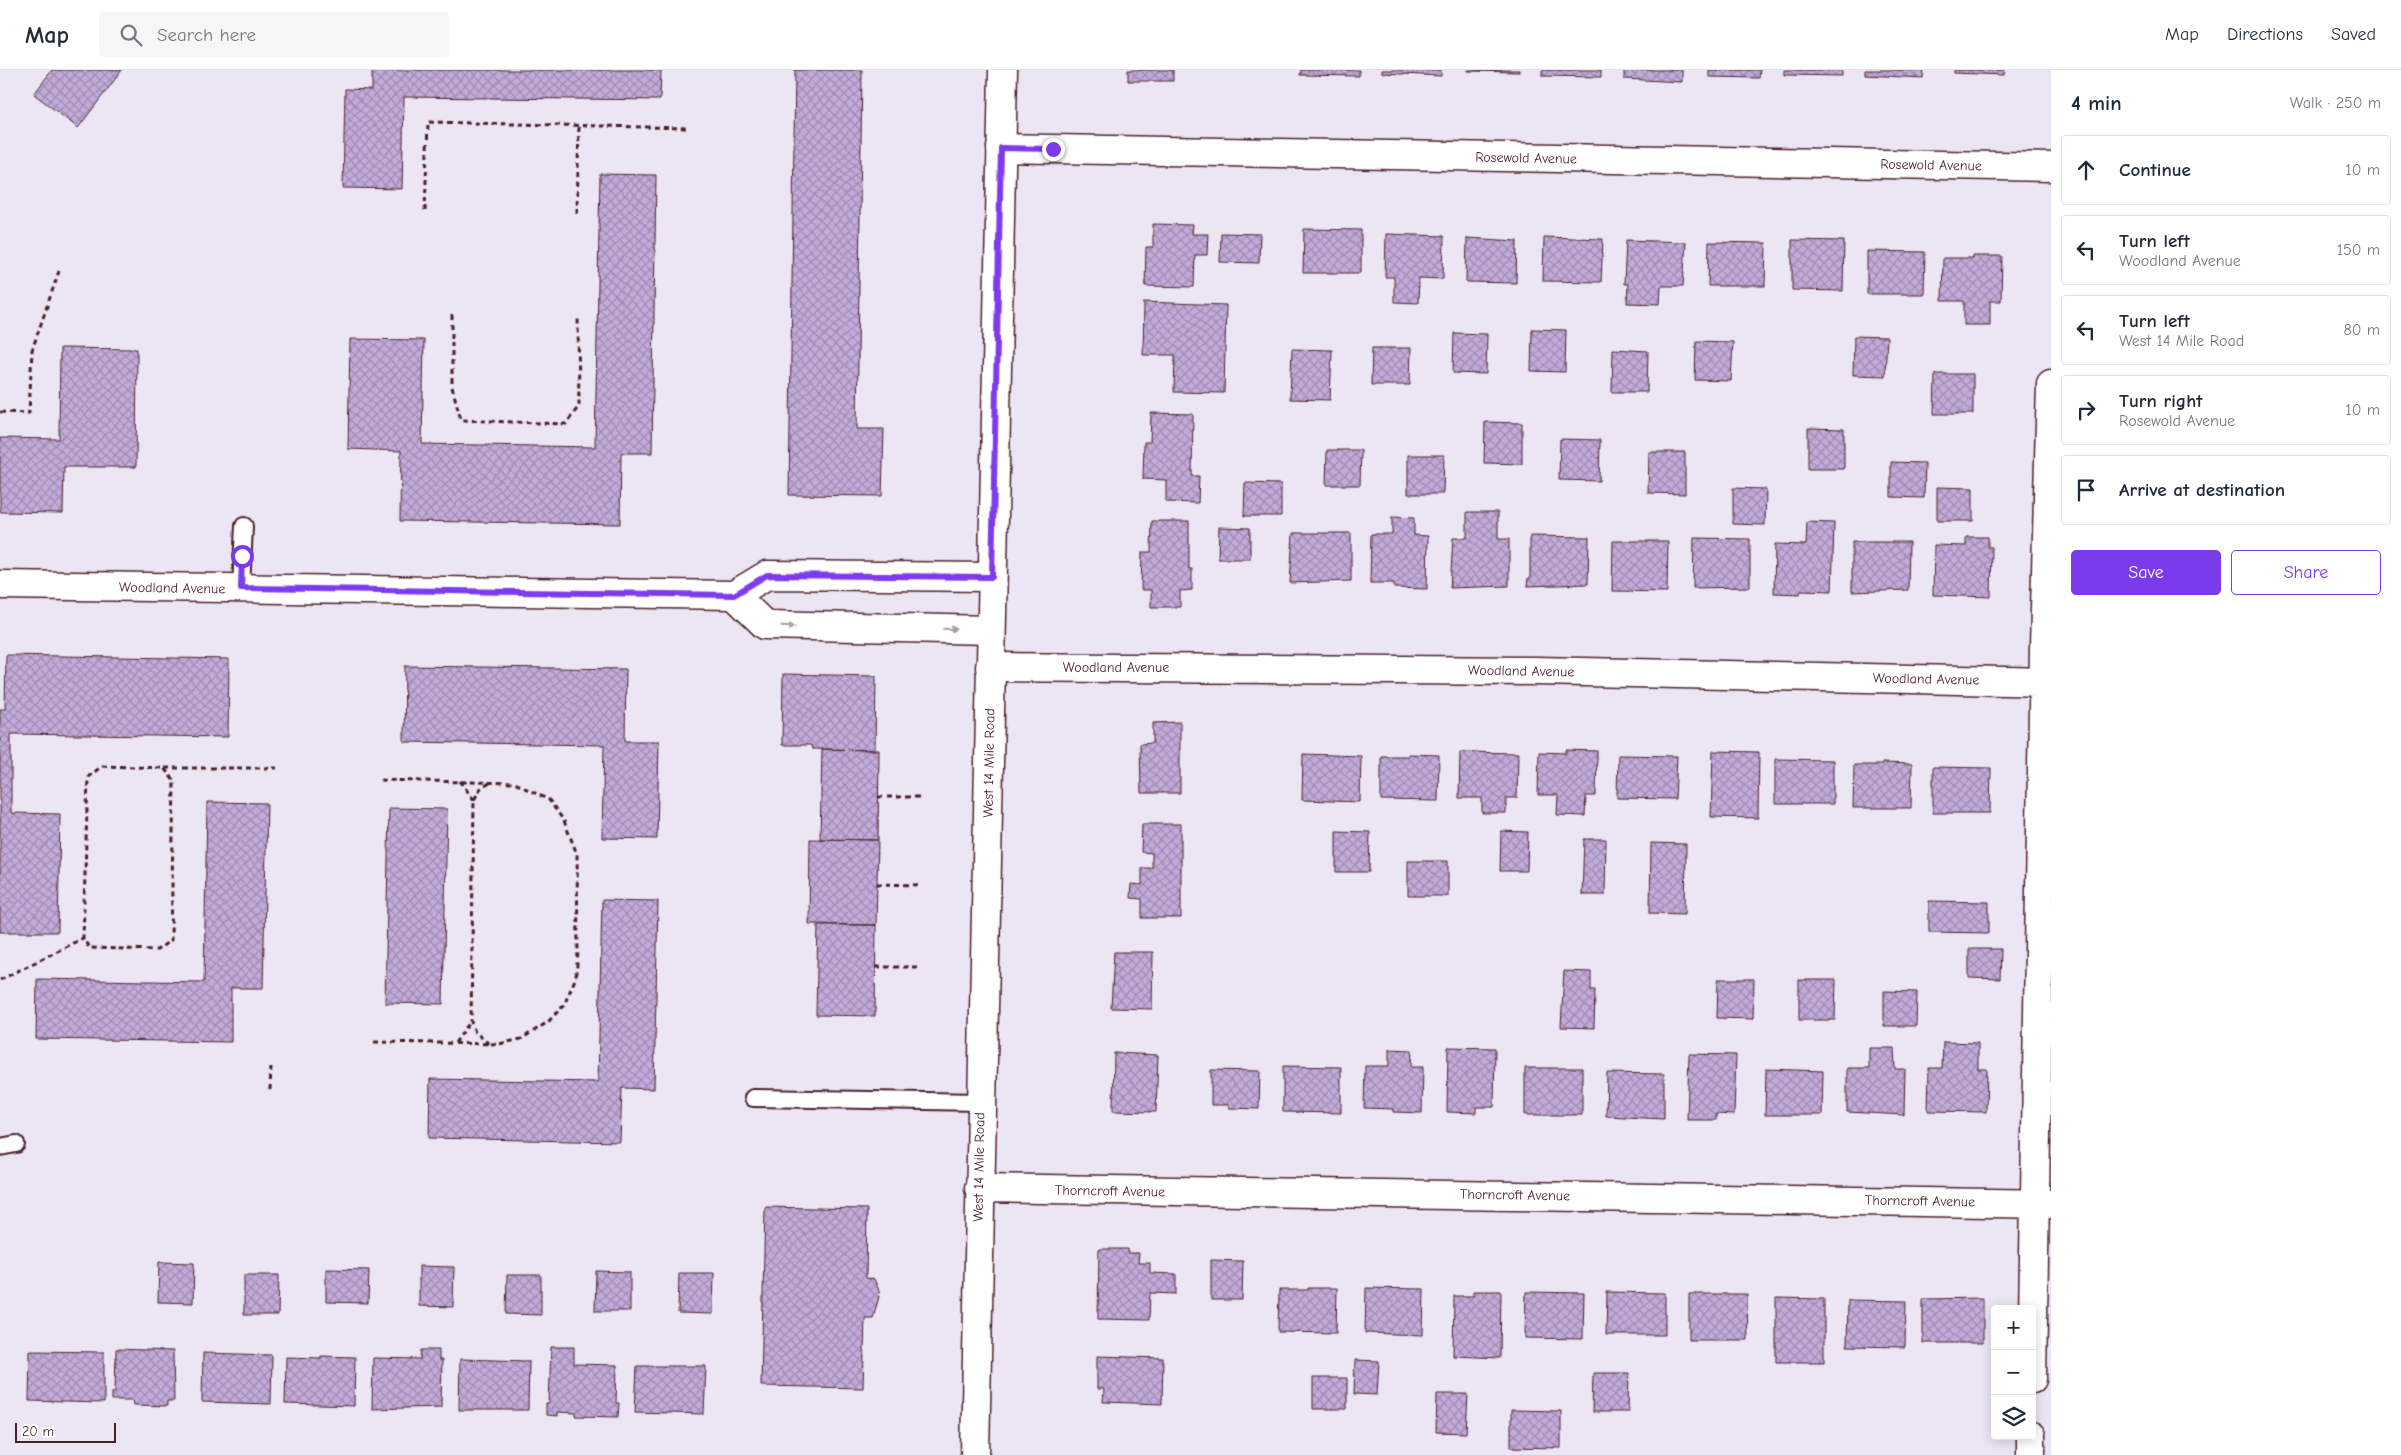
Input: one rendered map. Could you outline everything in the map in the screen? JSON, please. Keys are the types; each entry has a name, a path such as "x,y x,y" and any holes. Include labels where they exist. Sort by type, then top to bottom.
{"street":[{"name":"West 14 Mile Road","path":"975,1455 1002,70"},
{"name":"Rosewold Avenue","path":"1001,148 2051,167"},
{"path":"2034,1350 2043,1204 2051,384"},
{"path":"991,630 766,625 734,595 767,575 992,577"},
{"name":"Woodland Avenue","path":"0,586 734,595"},
{"name":"Woodland Avenue","path":"990,667 1536,671 2048,682"},
{"name":"Thorncroft Avenue","path":"979,1188 2043,1204"},
{"path":"2031,1440 2031,1455"}],"lane":[{"path":"241,588 244,526"},
{"path":"753,1098 981,1102"}],"path":[{"path":"425,211 428,122 688,128"},
{"path":"578,213 579,125"},
{"path":"0,412 29,413 32,350 59,270"},
{"path":"452,315 452,387 460,420 566,424 579,406 578,317"},
{"path":"164,768 174,781 171,940 157,950 89,948 83,938 88,777 102,766 276,768"},
{"path":"374,1042 499,1044 521,1039 548,1022 564,1005 576,977 578,952 577,854 564,821 549,800 514,783 493,781 378,780"},
{"path":"460,781 474,800"},
{"path":"490,1044 474,1032 470,1022 474,800 480,789 493,781"},
{"path":"878,797 920,797"},
{"path":"877,884 919,885"},
{"path":"0,980 83,938"},
{"path":"876,967 918,967"},
{"path":"455,1044 470,1022"},
{"path":"270,1090 271,1066"}],"building":[{"path":"52,70 122,70 78,128 34,94"},
{"path":"372,70 661,70 660,100 404,97 402,189 343,188 345,89 372,90"},
{"path":"795,70 862,70 857,429 884,429 882,496 789,495"},
{"path":"1128,70 1173,70 1173,81 1128,81"},
{"path":"1301,70 1359,70 1359,76 1300,75"},
{"path":"1382,70 1441,70 1441,76 1382,73"},
{"path":"1519,70 1519,72 1468,71"},
{"path":"1542,70 1601,70 1601,77 1542,76"},
{"path":"1624,70 1682,70 1682,82 1624,79"},
{"path":"1709,70 1760,70 1759,78 1709,77"},
{"path":"1784,70 1842,70 1842,76 1784,75"},
{"path":"1865,70 1924,70 1923,78 1865,75"},
{"path":"1954,70 2005,70 2004,75 1954,73"},
{"path":"600,174 656,175 652,453 621,453 620,524 400,521 401,451 348,449 350,339 424,340 422,444 595,447"},
{"path":"1153,224 1193,225 1192,234 1208,234 1207,255 1195,255 1194,287 1145,286 1146,247 1153,247"},
{"path":"1304,229 1361,230 1361,273 1303,273"},
{"path":"1221,233 1260,234 1259,263 1220,262"},
{"path":"1386,234 1444,236 1443,279 1419,278 1418,303 1394,302 1394,277 1385,277"},
{"path":"1544,237 1603,239 1601,282 1543,281"},
{"path":"1467,238 1517,241 1516,283 1466,282"},
{"path":"1626,240 1686,242 1683,286 1661,286 1660,304 1627,303 1628,284 1624,284"},
{"path":"1792,240 1844,241 1843,291 1792,290"},
{"path":"1709,242 1766,243 1765,286 1708,286"},
{"path":"1867,251 1925,252 1924,294 1867,294"},
{"path":"1972,256 2002,256 2001,301 1990,301 1990,325 1964,325 1964,301 1942,301 1943,258 1972,258"},
{"path":"1144,302 1226,305 1224,393 1174,392 1175,355 1143,355"},
{"path":"1532,329 1566,330 1565,372 1531,371"},
{"path":"1454,333 1487,334 1486,374 1453,373"},
{"path":"1854,336 1887,337 1885,376 1853,375"},
{"path":"1696,341 1733,342 1731,381 1695,380"},
{"path":"60,348 137,349 136,467 64,467 63,513 0,512 0,438 59,439"},
{"path":"1372,348 1411,348 1410,385 1371,385"},
{"path":"1292,349 1332,350 1330,400 1290,399"},
{"path":"1613,349 1648,351 1647,392 1612,392"},
{"path":"1935,374 1973,374 1973,414 1934,414"},
{"path":"1151,413 1193,414 1192,476 1199,476 1198,503 1166,502 1166,480 1143,479 1144,442 1150,442"},
{"path":"1485,422 1522,423 1522,464 1484,463"},
{"path":"1808,428 1844,429 1844,469 1808,469"},
{"path":"1560,439 1600,440 1599,481 1559,480"},
{"path":"1327,450 1361,450 1360,485 1326,485"},
{"path":"1649,452 1685,452 1685,494 1648,493"},
{"path":"1408,455 1444,455 1443,494 1408,494"},
{"path":"1891,462 1925,463 1924,498 1891,497"},
{"path":"1245,483 1281,484 1281,516 1244,516"},
{"path":"1937,487 1973,488 1973,521 1937,521"},
{"path":"1733,488 1766,489 1765,525 1733,524"},
{"path":"1467,512 1498,512 1498,539 1509,539 1509,586 1450,588 1453,538 1467,538"},
{"path":"1392,517 1414,518 1414,535 1428,536 1427,589 1394,588 1394,583 1370,583 1371,534 1392,534"},
{"path":"1152,521 1189,521 1189,569 1192,569 1192,590 1180,591 1180,607 1151,607 1151,590 1141,590 1142,552 1151,552"},
{"path":"1807,522 1834,523 1832,591 1801,590 1800,594 1774,593 1775,544 1806,545"},
{"path":"1219,527 1250,528 1250,559 1218,559"},
{"path":"1293,533 1351,533 1351,581 1290,583"},
{"path":"1530,536 1589,537 1588,584 1527,586 1528,578 1530,578"},
{"path":"1966,537 1988,537 1988,547 1992,547 1991,597 1933,595 1934,545 1966,546"},
{"path":"1694,538 1750,539 1750,587 1693,588"},
{"path":"1613,541 1668,541 1667,592 1612,591"},
{"path":"1852,542 1909,542 1908,590 1852,592"},
{"path":"6,655 229,659 228,737 11,734 11,813 60,814 58,932 0,932 0,709 5,709"},
{"path":"405,666 626,669 625,741 659,741 657,839 602,838 604,745 404,742"},
{"path":"783,674 876,676 875,750 812,749 811,745 782,745"},
{"path":"1180,722 1180,793 1141,793 1140,744 1153,743 1153,723"},
{"path":"822,749 879,750 878,840 820,839"},
{"path":"1566,750 1597,751 1596,796 1586,796 1585,816 1557,815 1558,795 1538,795 1539,752 1566,753"},
{"path":"1713,751 1759,752 1758,818 1711,817"},
{"path":"1460,752 1518,753 1517,798 1506,798 1506,813 1482,813 1482,798 1459,798"},
{"path":"1303,754 1361,756 1360,802 1302,800"},
{"path":"1408,754 1439,755 1438,801 1381,800 1381,756 1409,756"},
{"path":"1618,755 1677,756 1675,799 1617,798"},
{"path":"1775,759 1833,760 1833,804 1775,804"},
{"path":"1882,763 1912,764 1911,808 1853,808 1854,765 1882,765"},
{"path":"1933,767 1991,768 1990,813 1933,813"},
{"path":"207,802 267,803 263,988 231,988 231,1042 36,1039 37,979 204,982"},
{"path":"389,808 447,809 443,1004 385,1003"},
{"path":"1142,824 1181,824 1181,918 1142,918 1142,899 1130,898 1131,884 1142,885 1142,868 1152,868 1152,853 1141,852"},
{"path":"1336,831 1370,832 1369,872 1336,872"},
{"path":"1501,831 1528,832 1527,871 1500,871"},
{"path":"810,839 878,840 876,925 809,924"},
{"path":"1584,839 1606,839 1605,895 1582,895"},
{"path":"1651,843 1686,844 1685,914 1650,913"},
{"path":"1408,861 1448,861 1448,896 1408,896"},
{"path":"602,900 658,901 654,1089 622,1088 620,1142 429,1138 430,1079 598,1082"},
{"path":"1929,901 1989,902 1989,933 1929,932"},
{"path":"818,925 876,925 875,1016 816,1015"},
{"path":"1969,949 2001,949 2000,979 1969,978"},
{"path":"1114,952 1153,952 1152,1009 1111,1008"},
{"path":"1564,971 1591,972 1591,990 1595,990 1594,1028 1561,1027"},
{"path":"1718,979 1754,979 1753,1019 1717,1018"},
{"path":"1799,980 1836,980 1835,1020 1799,1020"},
{"path":"1884,991 1917,992 1916,1026 1884,1026"},
{"path":"1943,1042 1978,1043 1978,1069 1987,1069 1986,1112 1928,1111 1929,1068 1942,1068"},
{"path":"1448,1047 1495,1048 1494,1107 1476,1107 1476,1113 1447,1112"},
{"path":"1869,1048 1894,1048 1895,1069 1905,1069 1904,1115 1847,1112 1847,1068 1869,1068"},
{"path":"1389,1049 1412,1050 1411,1067 1423,1067 1422,1113 1364,1108 1365,1066 1389,1066"},
{"path":"1114,1053 1158,1055 1156,1112 1113,1111"},
{"path":"1689,1054 1736,1055 1734,1115 1716,1114 1716,1120 1687,1120"},
{"path":"1283,1066 1341,1067 1341,1113 1283,1112"},
{"path":"1525,1068 1582,1068 1582,1115 1525,1115"},
{"path":"1766,1069 1823,1071 1822,1115 1765,1115"},
{"path":"1211,1070 1260,1071 1259,1109 1211,1105"},
{"path":"1607,1073 1664,1074 1664,1119 1606,1116"},
{"path":"765,1207 867,1209 866,1278 874,1279 880,1293 873,1318 865,1318 863,1388 761,1386"},
{"path":"1099,1249 1128,1249 1128,1253 1139,1253 1138,1263 1150,1263 1150,1273 1176,1274 1176,1294 1150,1293 1149,1320 1098,1319"},
{"path":"1211,1260 1243,1261 1242,1300 1211,1300"},
{"path":"159,1262 194,1263 193,1303 158,1302"},
{"path":"419,1266 454,1267 453,1307 419,1306"},
{"path":"326,1269 369,1270 368,1303 326,1302"},
{"path":"596,1271 630,1272 630,1311 595,1311"},
{"path":"679,1273 714,1273 713,1314 678,1313"},
{"path":"244,1275 279,1275 278,1315 244,1315"},
{"path":"507,1275 541,1275 541,1315 506,1314"},
{"path":"1308,1288 1337,1288 1336,1333 1278,1332 1279,1290 1308,1290"},
{"path":"1366,1288 1424,1289 1423,1335 1365,1333"},
{"path":"1473,1291 1501,1291 1500,1358 1453,1356 1454,1296 1473,1296"},
{"path":"1526,1292 1584,1293 1583,1339 1525,1338"},
{"path":"1607,1292 1665,1293 1665,1335 1606,1335"},
{"path":"1689,1294 1747,1294 1748,1340 1689,1340"},
{"path":"1776,1298 1824,1299 1824,1362 1776,1362"},
{"path":"1983,1298 1983,1343 1923,1343 1923,1299"},
{"path":"1848,1300 1906,1301 1905,1347 1847,1346"},
{"path":"551,1347 574,1347 574,1364 617,1365 616,1403 619,1403 618,1417 576,1416 576,1413 557,1412 557,1416 546,1415 546,1404 549,1404"},
{"path":"116,1349 173,1351 174,1401 167,1401 167,1406 134,1405 133,1400 112,1400 112,1392 115,1392"},
{"path":"421,1350 439,1350 439,1360 442,1360 441,1407 372,1409 373,1358 420,1359"},
{"path":"30,1351 104,1352 104,1403 29,1401"},
{"path":"203,1353 272,1355 271,1404 202,1402"},
{"path":"321,1356 355,1357 354,1406 285,1404 286,1357 321,1358"},
{"path":"1097,1356 1163,1358 1162,1404 1103,1402 1104,1389 1097,1389"},
{"path":"460,1359 529,1361 528,1410 459,1410"},
{"path":"1355,1360 1379,1361 1377,1395 1354,1394"},
{"path":"637,1366 706,1366 704,1414 635,1412"},
{"path":"1593,1373 1629,1373 1628,1412 1592,1412"},
{"path":"1313,1378 1347,1378 1347,1409 1313,1409"},
{"path":"1437,1394 1468,1394 1466,1433 1436,1432"},
{"path":"1511,1410 1561,1411 1561,1448 1511,1447"}],"route":[{"path":"242,556 241,588 734,595 767,575 992,577 1001,148 1053,149"}]}
